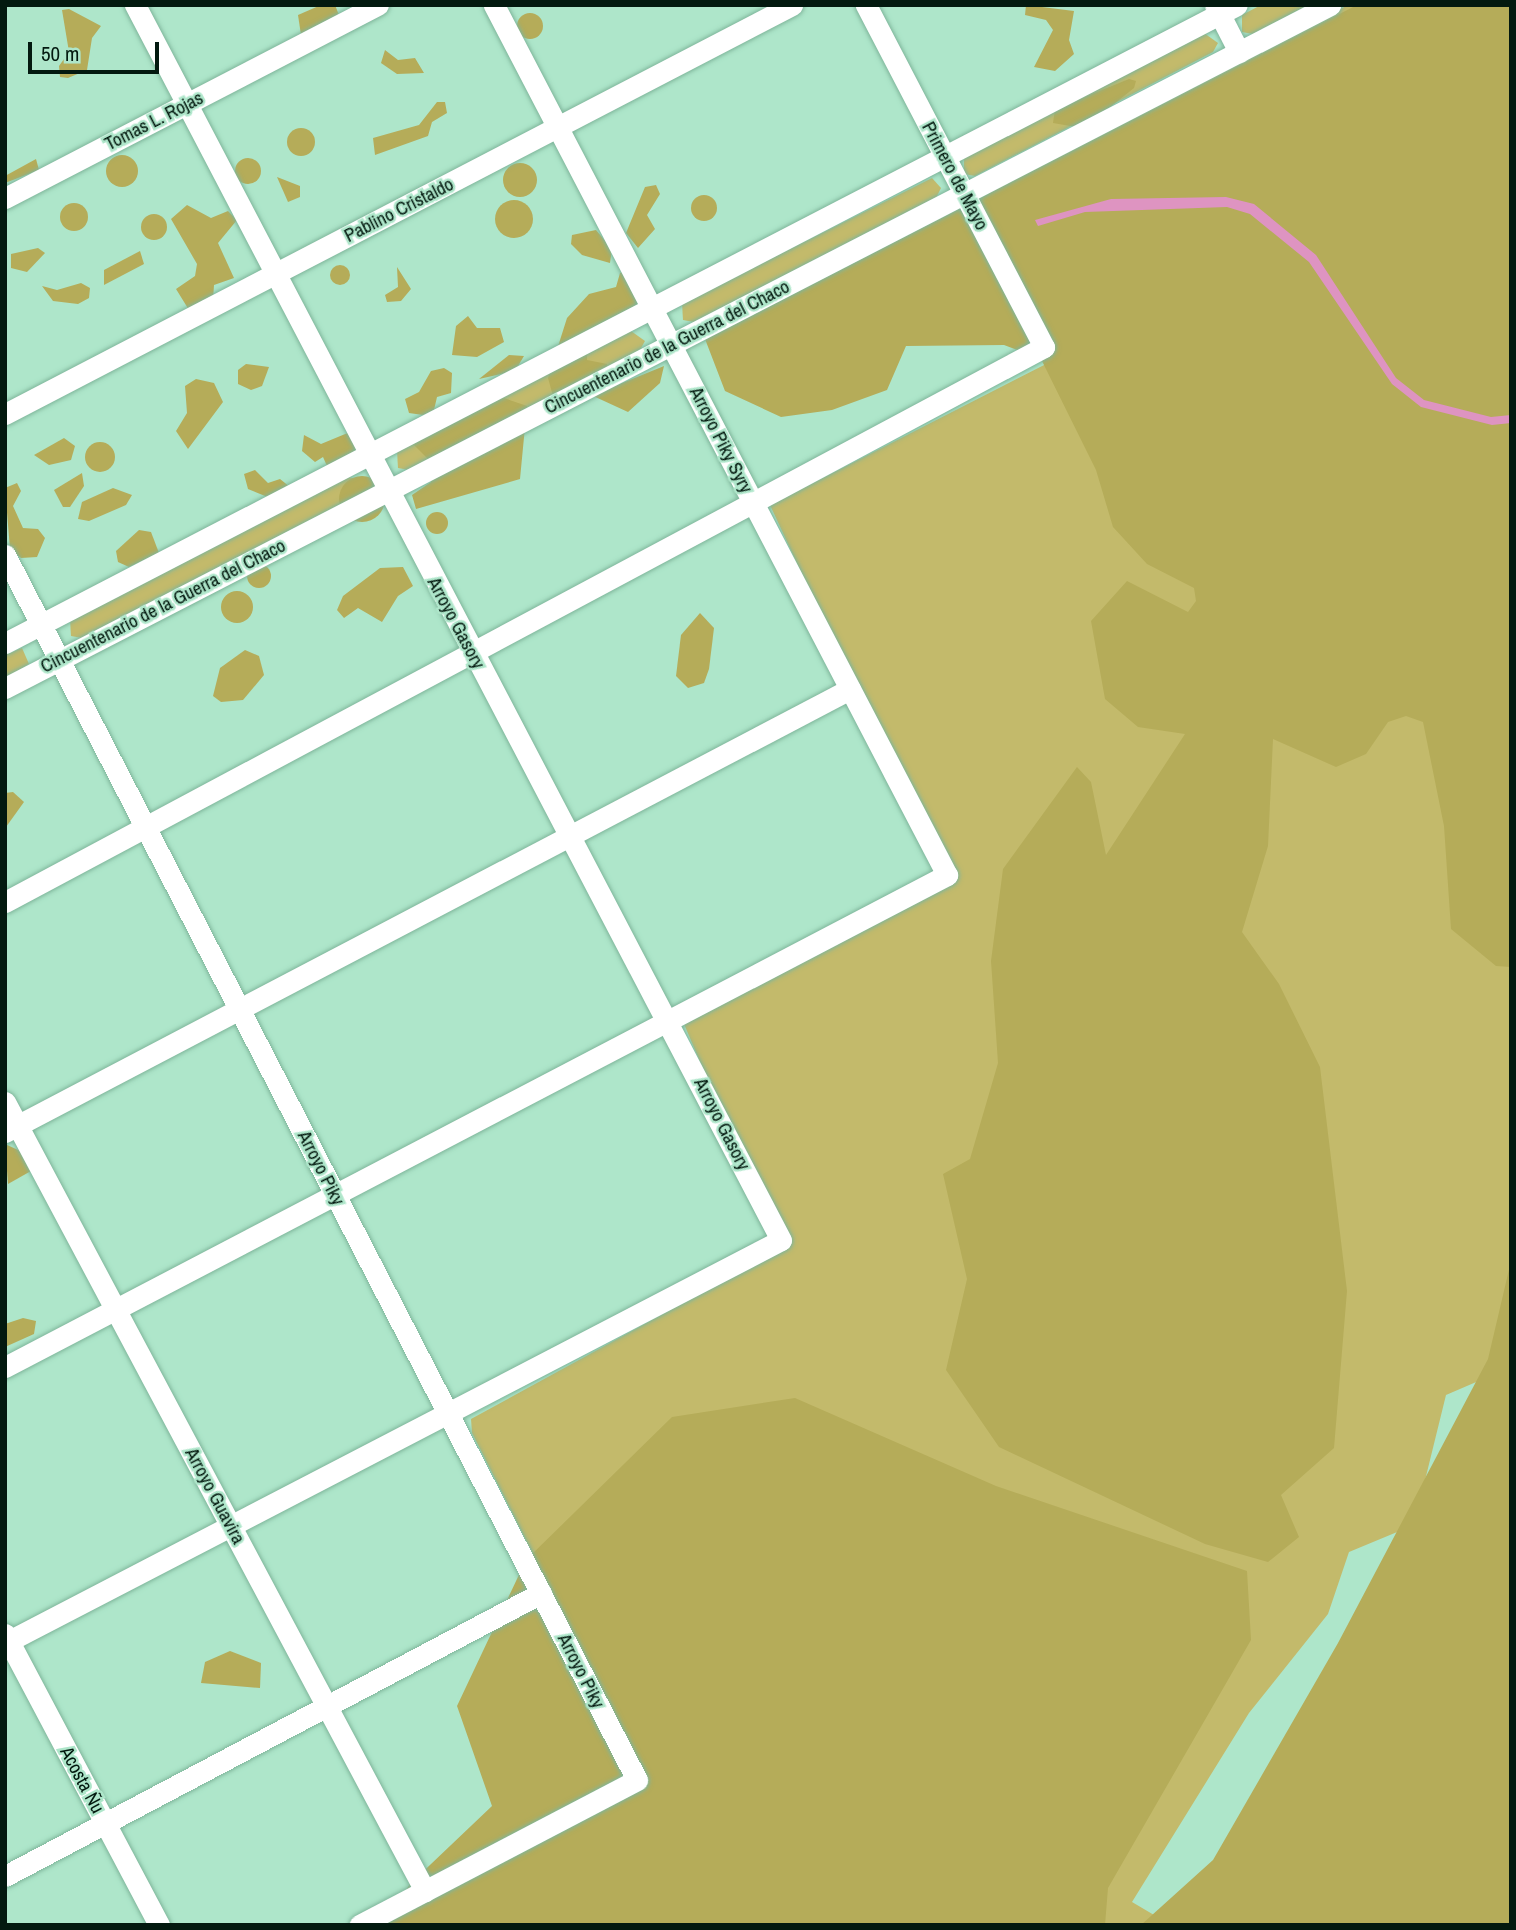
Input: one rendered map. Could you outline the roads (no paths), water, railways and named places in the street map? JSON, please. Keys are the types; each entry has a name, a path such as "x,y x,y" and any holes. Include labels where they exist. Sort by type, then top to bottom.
{"street":[{"name":"Arroyo Gasory","path":"135,5 272,275 668,1020 781,1240 448,1413"},
{"name":"Tomas L. Rojas","path":"5,198 378,5"},
{"name":"Arroyo Piky Syry","path":"494,5 947,875 668,1020"},
{"name":"Pablino Cristaldo","path":"5,414 792,5"},
{"name":"Primero de Mayo","path":"753,503 1044,347 866,5"},
{"name":"Cincuentenario de la Guerra del Chaco","path":"5,688 1329,5"},
{"name":"Cincuentenario de la Guerra del Chaco","path":"5,643 945,157 1224,8"},
{"path":"1224,8 1239,52"},
{"path":"5,902 753,503"},
{"name":"Arroyo Piky","path":"5,555 637,1780 425,1891"},
{"path":"12,1129 568,832 850,689"},
{"path":"5,1367 668,1020"},
{"name":"Arroyo Guavira","path":"5,1102 12,1129 116,1309 425,1891"},
{"path":"6,1640 448,1413"},
{"path":"5,1876 541,1593"},
{"name":"Acosta Ñu","path":"6,1640 159,1925"},
{"path":"360,1925 425,1891"}]}
